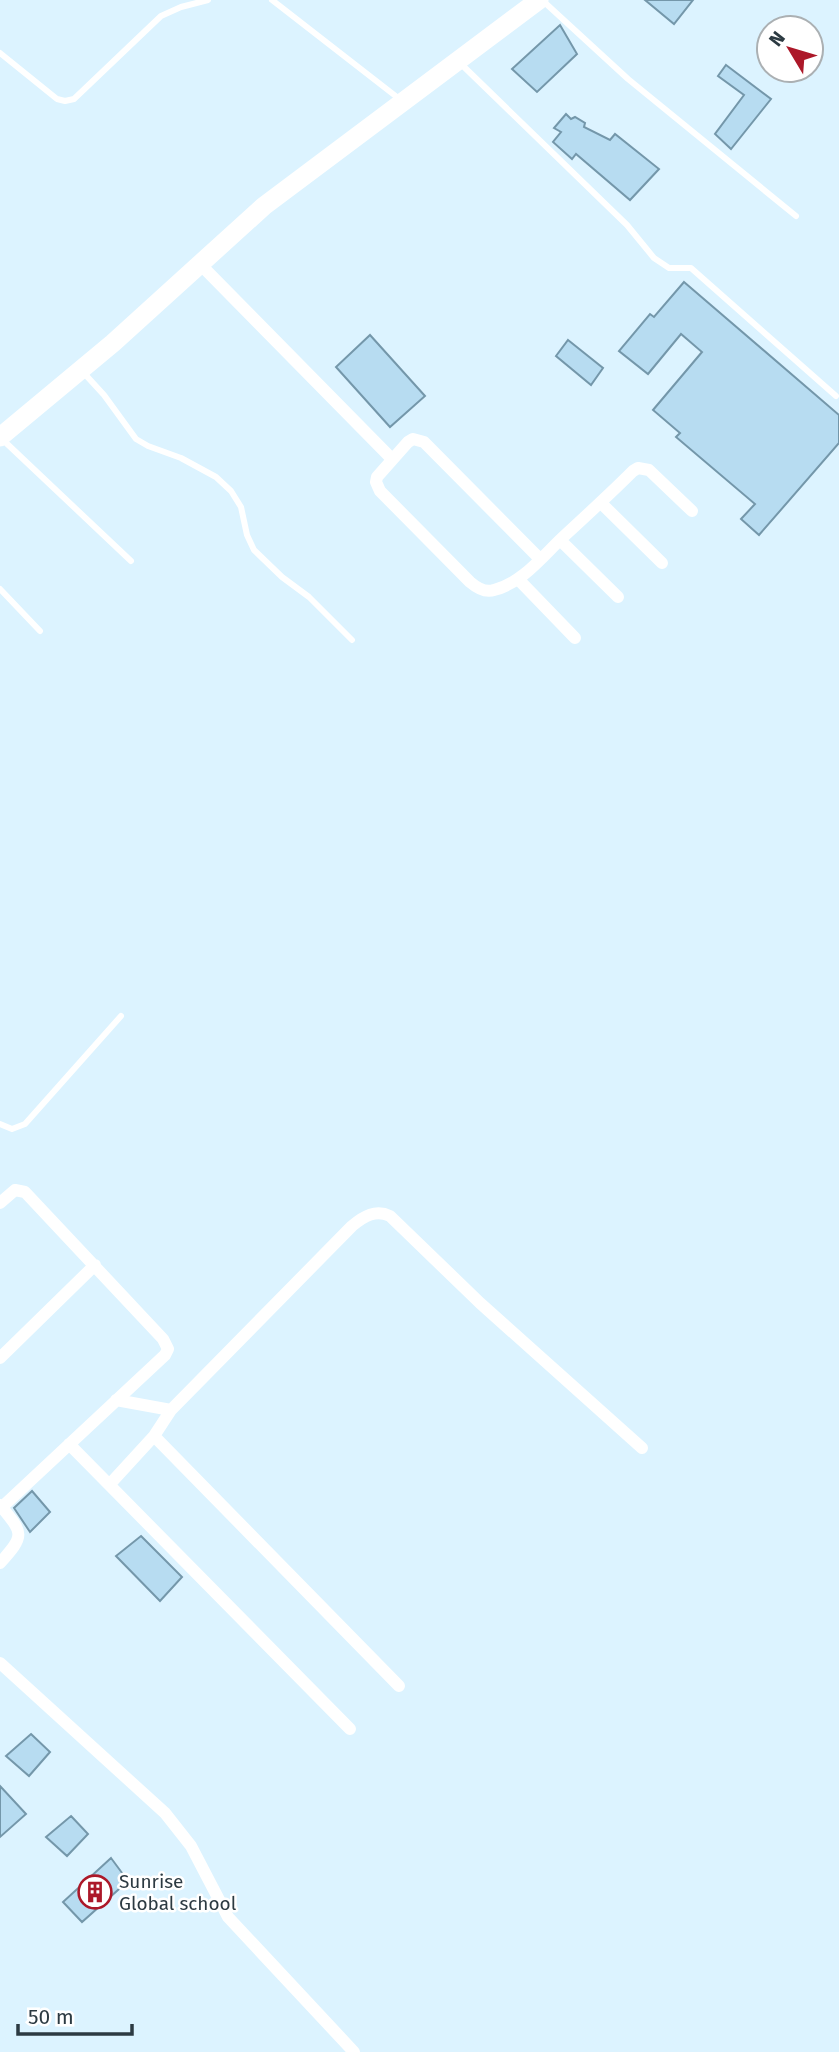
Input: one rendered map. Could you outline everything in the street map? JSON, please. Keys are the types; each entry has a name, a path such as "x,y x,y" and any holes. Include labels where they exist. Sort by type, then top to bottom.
{"main road":[{"path":"0,437 80,370 264,206 541,0"}],"street":[{"path":"200,264 393,459"},
{"path":"540,559 424,442 414,439 377,477 377,487 470,582 489,591 518,579 540,559 560,540 601,503 633,471 644,468 692,511"},
{"path":"601,503 662,563"},
{"path":"560,540 618,597"},
{"path":"518,579 575,638"},
{"path":"0,1203 15,1190 25,1192 163,1339 168,1349 165,1355 1,1506 18,1527 20,1536 0,1563"},
{"path":"110,1484 154,1437 172,1410 352,1226 368,1215 378,1213 390,1216 480,1303 642,1448"},
{"path":"0,1358 95,1265"},
{"path":"116,1401 172,1410"},
{"path":"154,1437 399,1686"},
{"path":"69,1444 350,1729"},
{"path":"0,1663 165,1813 191,1846 228,1917 354,2052"}],"lane":[{"path":"0,53 57,99 74,99 161,16 180,7 208,0"},
{"path":"272,0 403,102"},
{"path":"541,0 628,79 796,216"},
{"path":"458,62 627,225 654,258 669,268 691,268 836,396"},
{"path":"80,370 104,395 136,439 181,458 216,477 231,491 241,507 247,535 254,550 282,578 309,597 352,640"},
{"path":"0,437 131,561"},
{"path":"0,589 40,631"},
{"path":"0,1124 12,1129 24,1124 121,1016"}],"building":[{"path":"645,0 693,0 674,24"},
{"path":"560,25 577,54 537,92 512,69"},
{"path":"726,65 771,99 731,149 715,134 744,95 718,76"},
{"path":"566,114 610,140 615,134 659,169 630,200 576,154 572,159 553,142 561,132 554,128"},
{"path":"684,282 839,415 839,443 759,535 741,519 755,504 676,437 680,433 653,410 702,352 681,334 648,374 619,351 650,314 654,317"},
{"path":"370,335 425,396 390,427 336,367"},
{"path":"568,340 603,368 591,385 556,356"},
{"path":"32,1491 50,1512 30,1532 14,1508"},
{"path":"141,1536 182,1577 160,1601 116,1556"},
{"path":"31,1734 50,1752 29,1776 6,1756"},
{"path":"0,1786 26,1814 0,1837"},
{"path":"71,1816 88,1834 67,1856 46,1837"},
{"name":"Sunrise Global school","path":"111,1858 128,1881 82,1922 63,1902"}],"place":[{"name":"Sunrise Global school","path":"95,1892"}]}
